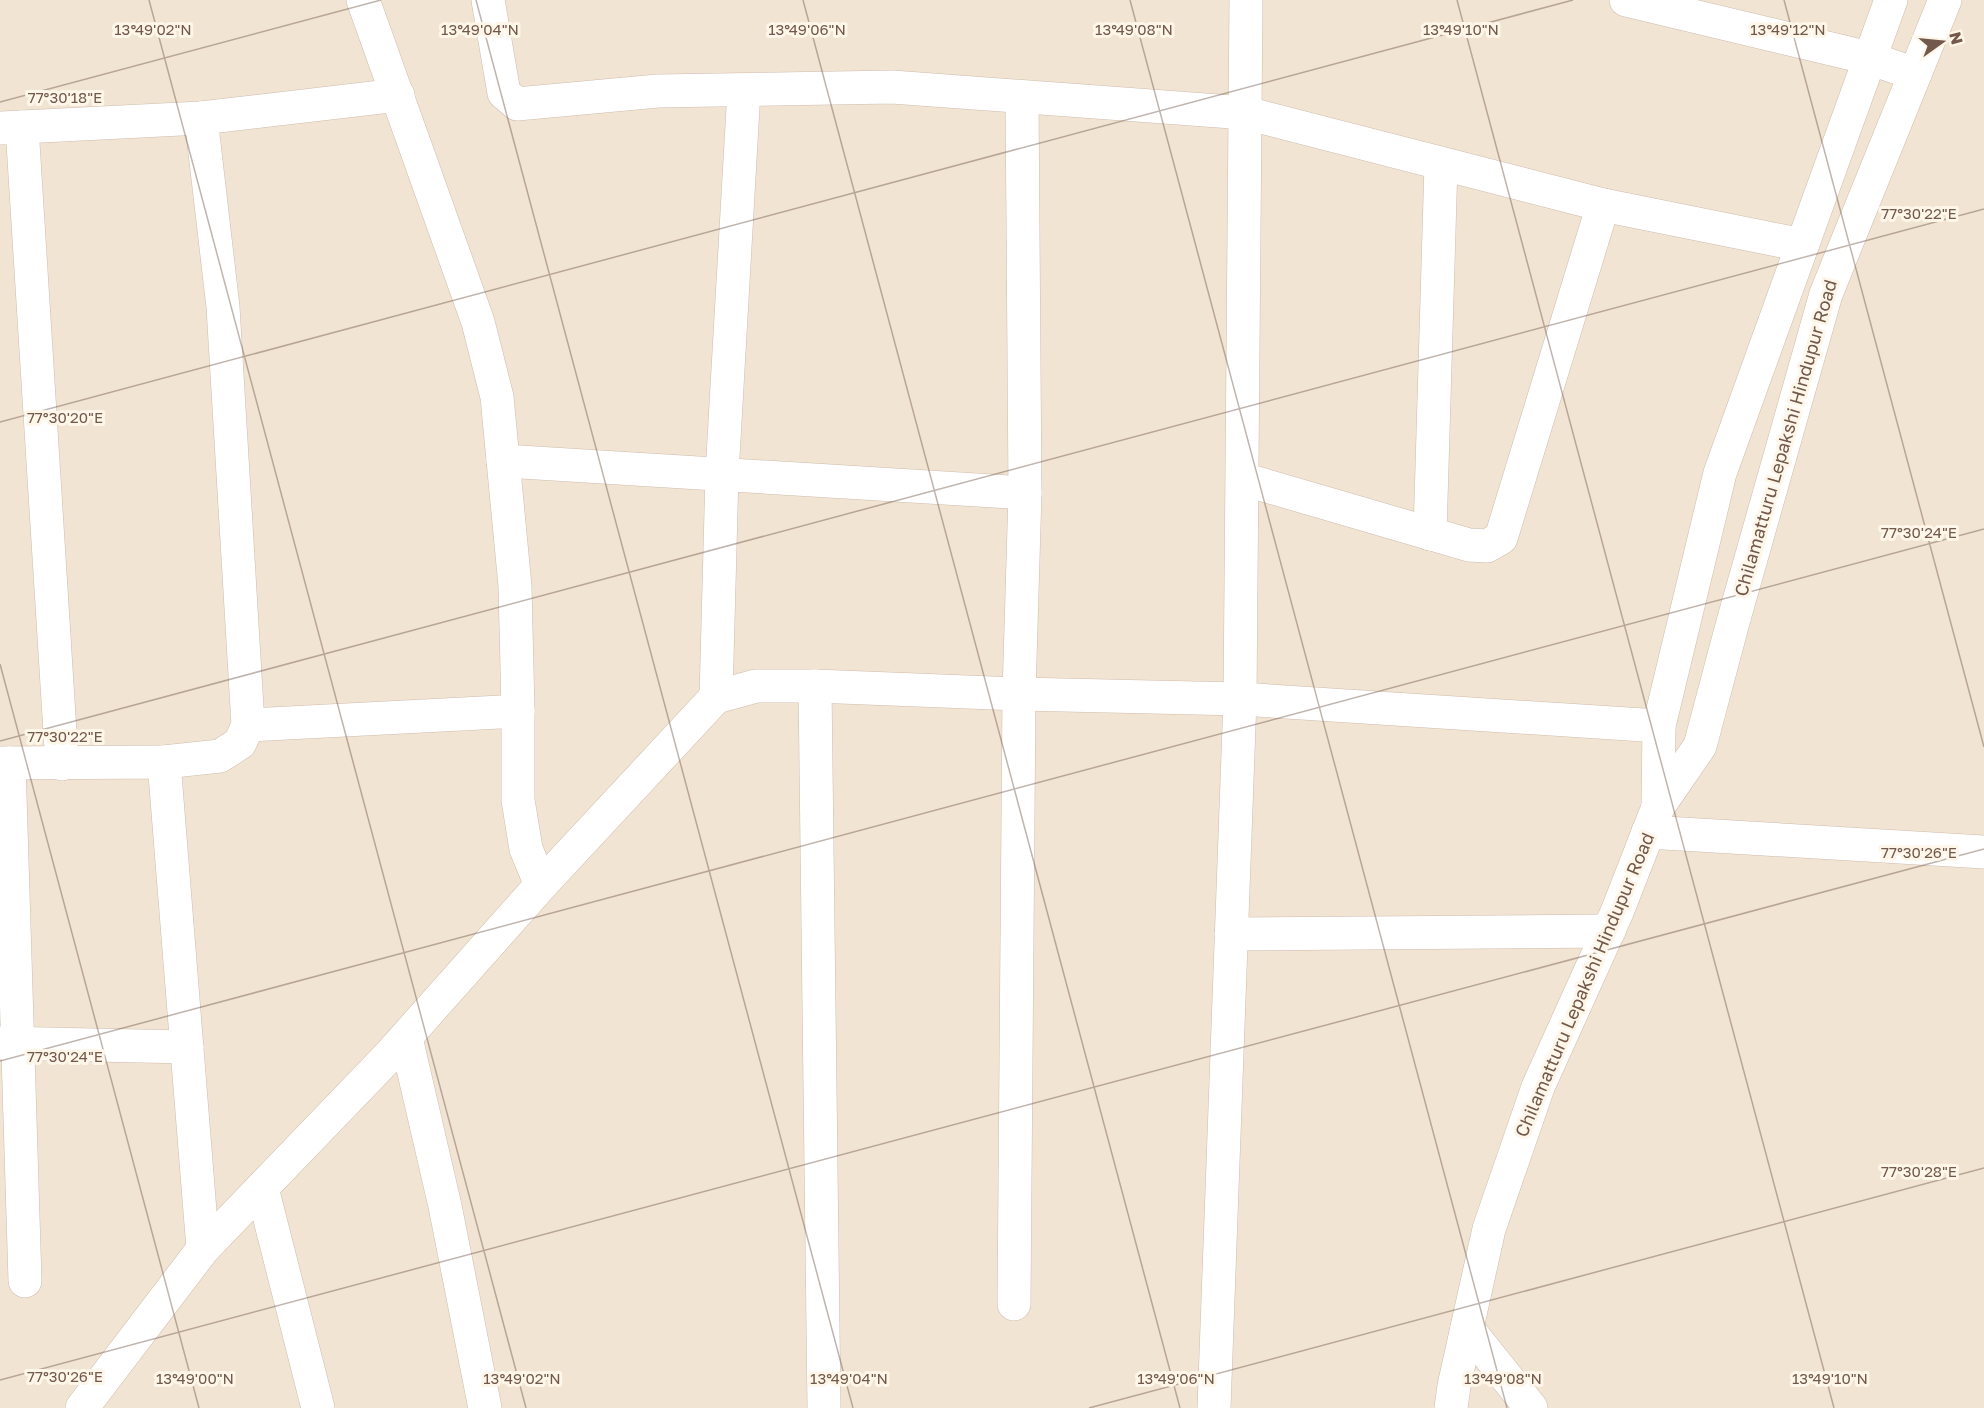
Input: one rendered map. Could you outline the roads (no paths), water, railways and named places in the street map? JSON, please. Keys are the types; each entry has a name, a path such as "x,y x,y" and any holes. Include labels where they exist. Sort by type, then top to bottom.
{"street":[{"path":"363,0 478,322 496,397 515,586 518,800 526,849 541,885"},
{"path":"488,0 504,93 517,104 658,91 892,87 1246,113 1604,205 1803,245"},
{"path":"1214,1408 1240,699 1246,0"},
{"path":"1626,0 1869,58 1915,74"},
{"name":"Chilamatturu Lepakshi Hindupur Road","path":"1653,819 1659,726 1720,473 1891,0"},
{"name":"Chilamatturu Lepakshi Hindupur Road","path":"1451,1408 1490,1229 1538,1087 1609,931 1653,819 1700,746 1736,610 1826,294 1945,0"},
{"path":"716,696 722,474 744,90"},
{"path":"62,764 11,128 201,118 398,95"},
{"path":"1014,1304 1019,694 1025,493 1022,97"},
{"path":"25,1281 9,1043 4,763 164,762 220,756 240,743 248,725 223,307 201,118"},
{"path":"1430,534 1441,164"},
{"path":"1243,479 1469,545 1487,546 1501,538 1604,205"},
{"path":"503,461 1025,493"},
{"path":"82,1408 203,1249 406,1038 541,885 716,696 756,686 815,686 1240,699 1659,726"},
{"path":"815,686 824,1408"},
{"path":"248,725 518,711"},
{"path":"164,762 203,1249"},
{"path":"1653,819 1984,852"},
{"path":"1231,934 1609,931"},
{"path":"406,1038 445,1206 485,1408"},
{"path":"9,1043 187,1047"},
{"path":"262,1188 318,1408"},
{"path":"1467,1328 1531,1408"}]}
